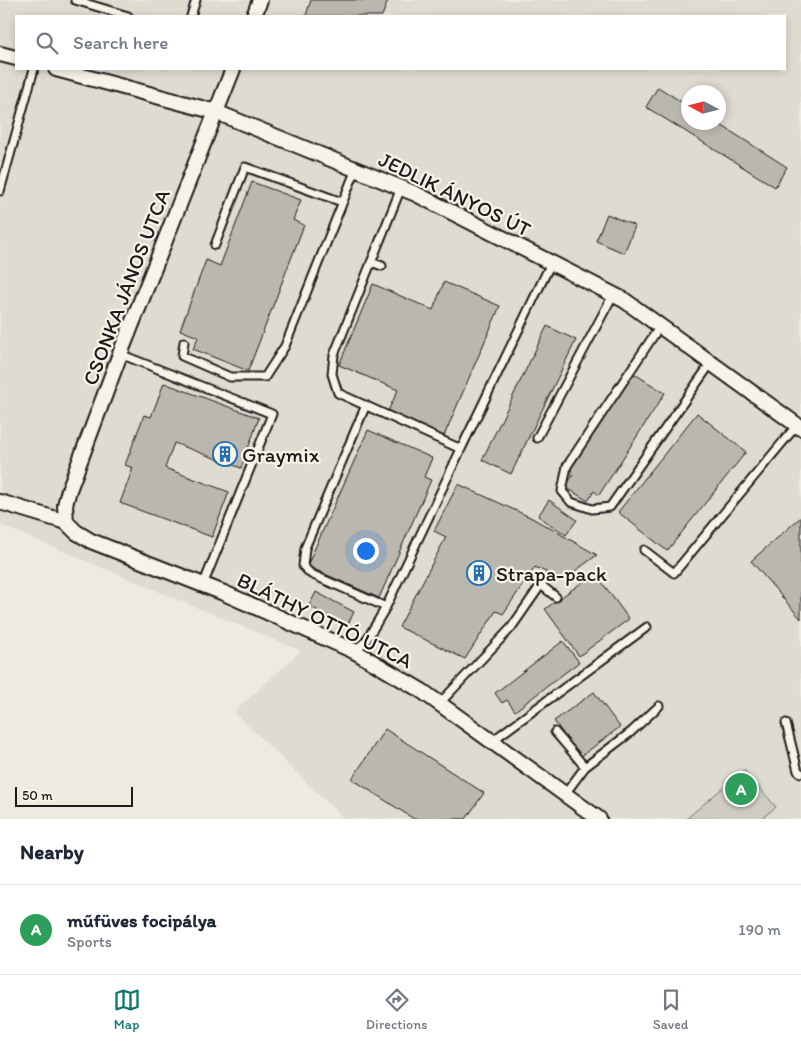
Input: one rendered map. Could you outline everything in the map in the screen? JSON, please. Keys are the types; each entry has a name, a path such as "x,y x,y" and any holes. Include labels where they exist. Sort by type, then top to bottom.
{"street":[{"path":"254,15 260,0"},
{"path":"0,54 15,58"},
{"name":"JEDLIK ÁNYOS ÚT","path":"60,70 216,112 416,194 624,300 799,426"},
{"name":"CSONKA JÁNOS UTCA","path":"66,522 65,505 69,490 120,354 233,70"},
{"path":"0,502 66,522"},
{"name":"BLÁTHY OTTÓ UTCA","path":"66,522 76,532 91,541 203,585 354,652 440,703 599,819"}],"lane":[{"path":"74,0 125,15"},
{"path":"192,15 196,0"},
{"path":"0,192 34,70"},
{"path":"215,245 245,167 342,202"},
{"path":"184,342 182,356 230,377 265,377 286,346 356,169"},
{"path":"401,188 334,355 332,374 338,392 461,449"},
{"path":"371,262 382,266"},
{"path":"354,652 366,641 386,607 551,263"},
{"path":"537,438 613,295"},
{"path":"660,326 567,466 562,491 571,502 592,509 610,507 711,363"},
{"path":"120,354 272,414 203,585"},
{"path":"366,405 305,548 303,566 311,574 386,607"},
{"path":"644,550 674,573 799,426"},
{"path":"440,703 511,628 543,582 556,597"},
{"path":"492,741 647,627"},
{"path":"565,794 585,767 631,732 659,706"},
{"path":"786,723 798,772 801,773"},
{"path":"555,732 585,767"}],"shaded area":[{"path":"0,0 801,0 801,819 344,819 234,712 301,651 0,525"},
{"path":"744,770 776,807 761,819 686,819"}],"building":[{"path":"311,0 388,0 382,15 306,15"},
{"path":"658,87 681,102 681,129 646,107"},
{"path":"726,128 787,167 775,187 683,130 726,130"},
{"path":"252,182 301,200 293,220 304,225 248,371 193,349 198,337 180,330 206,260 220,266"},
{"path":"607,214 635,226 624,253 596,241"},
{"path":"444,282 500,306 444,436 388,411 398,390 339,365 373,284 433,310"},
{"path":"547,326 576,340 511,474 482,460"},
{"path":"633,373 665,393 599,495 594,491 588,501 565,487 573,475 569,472"},
{"name":"Graymix","path":"164,383 259,418 241,468 174,443 165,468 229,492 212,537 120,503 133,468 125,465 144,415 151,417"},
{"path":"697,413 746,452 667,551 618,512"},
{"path":"368,430 432,458 424,477 431,480 379,598 307,566"},
{"name":"Strapa-pack","path":"458,484 532,518 597,555 563,580 535,567 503,614 496,611 465,659 399,627 446,537 434,531"},
{"path":"549,500 577,520 566,535 538,516"},
{"path":"801,517 801,619 751,561"},
{"path":"595,573 629,619 579,656 545,609"},
{"path":"316,592 354,612 347,626 309,606"},
{"path":"563,641 579,662 515,711 507,700 502,703 495,693"},
{"path":"594,692 620,727 580,757 554,721"},
{"path":"385,729 484,793 466,819 414,819 352,779"}],"place":[{"name":"Graymix","path":"225,454"},
{"name":"Strapa-pack","path":"479,573"},
{"name":"műfüves focipálya","path":"741,789"}]}
